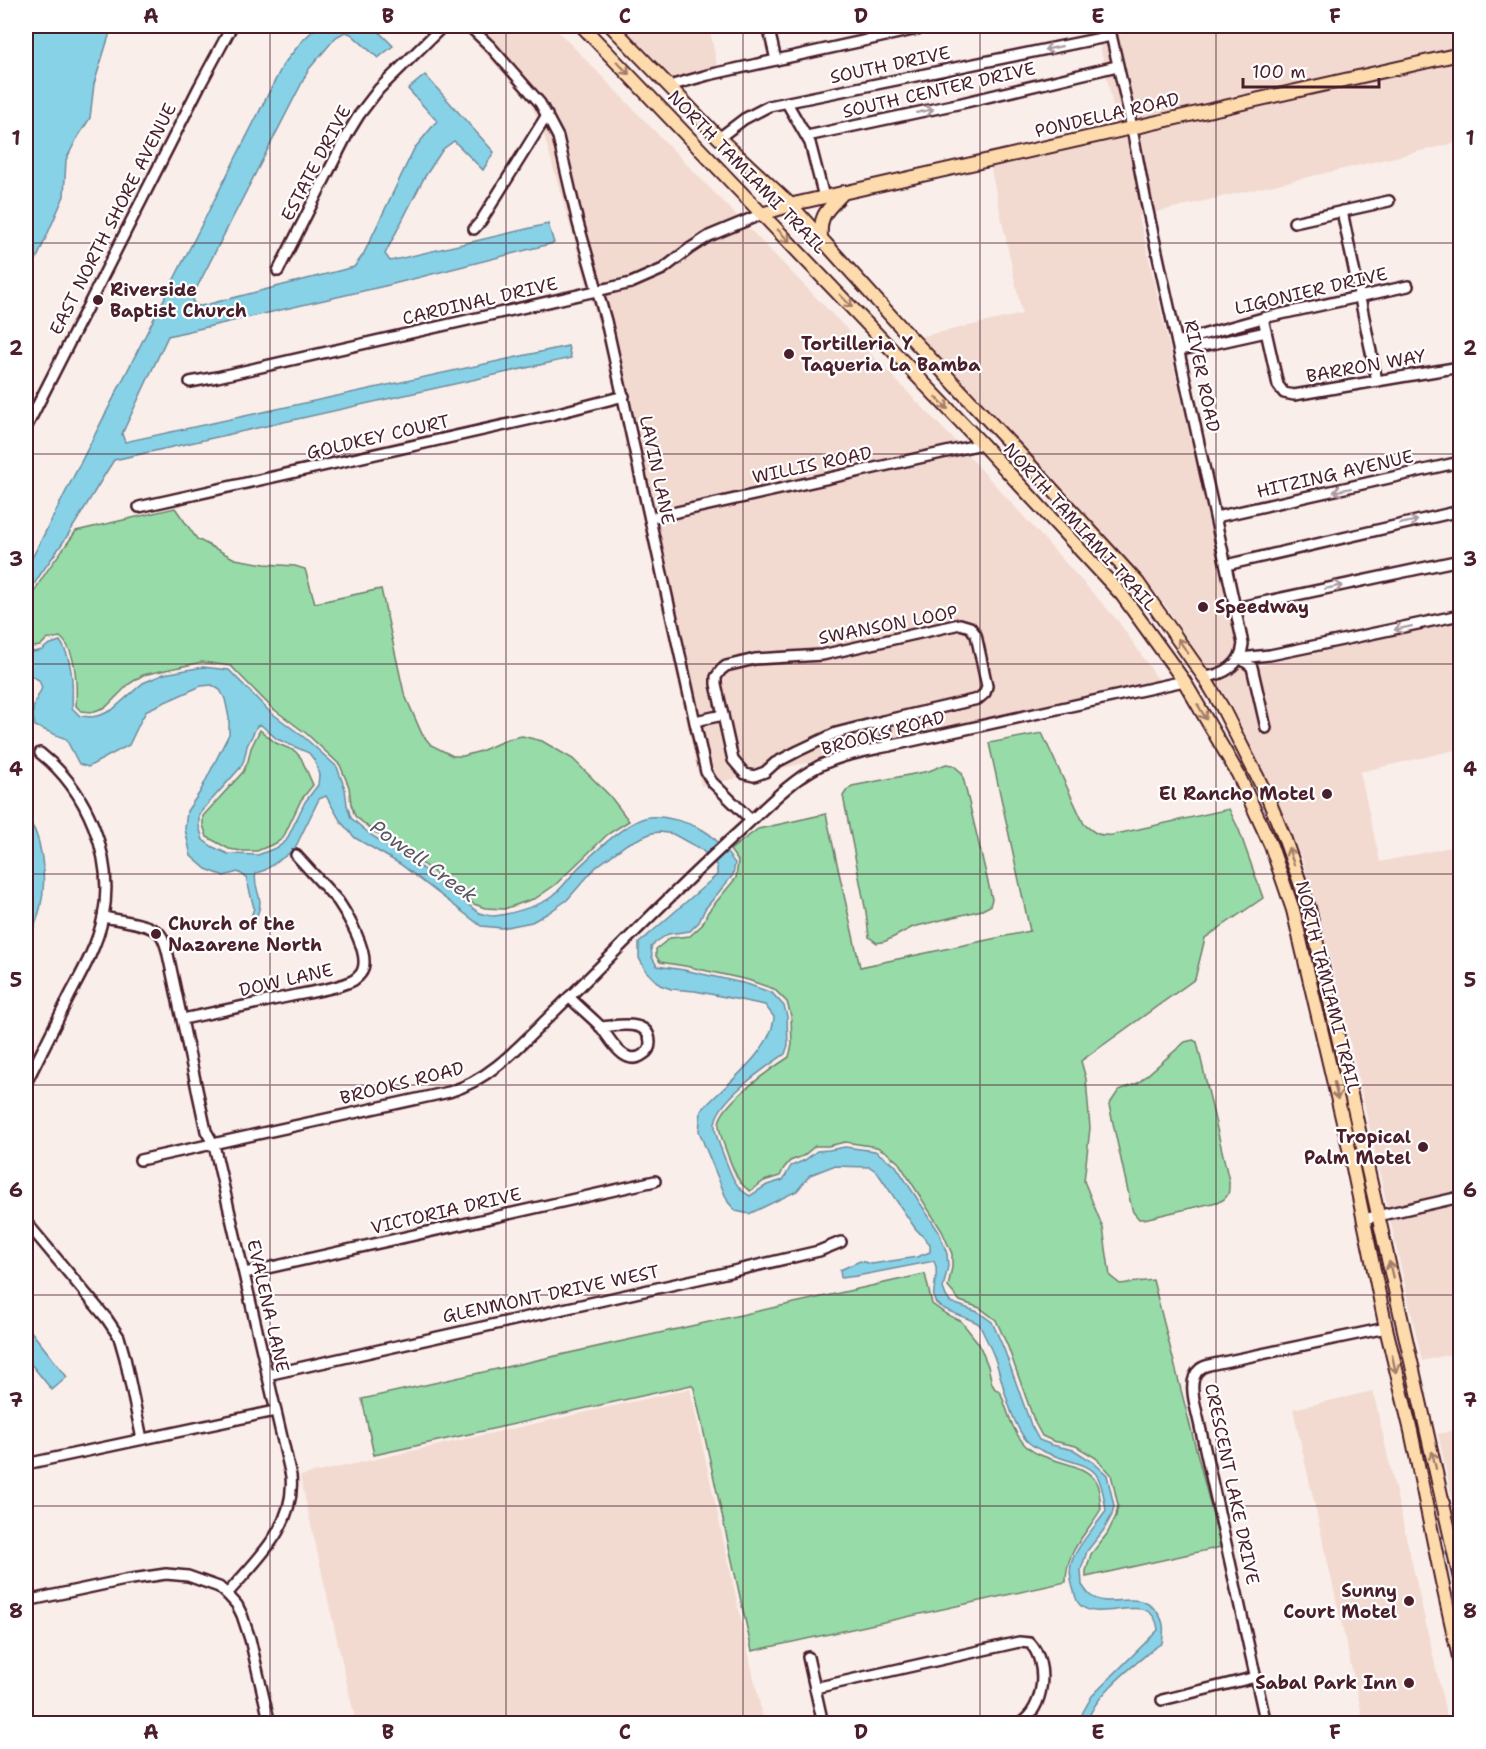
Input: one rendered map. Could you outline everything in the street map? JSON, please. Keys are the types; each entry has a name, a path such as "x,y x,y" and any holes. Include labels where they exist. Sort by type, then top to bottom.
{"main road":[{"name":"NORTH TAMIAMI TRAIL","path":"582,26 982,444 1122,595 1184,681 1238,774 1271,846 1293,910 1364,1219 1386,1328 1411,1431 1461,1662"},
{"name":"NORTH TAMIAMI TRAIL","path":"611,26 719,138 790,204 1138,583 1204,677 1222,707 1262,786 1284,837 1309,908 1461,1579"},
{"name":"PONDELLA ROAD","path":"762,214 790,204 1461,54"},
{"path":"821,239 820,227 823,215 844,192"},
{"path":"982,444 1000,445 1020,454"},
{"path":"1162,650 1171,655 1187,671 1204,677"},
{"path":"1184,681 1199,688 1222,707"},
{"path":"1293,910 1302,923 1307,940 1317,946"},
{"path":"1304,957 1317,967 1328,992"},
{"path":"1419,1473 1426,1481 1434,1503 1445,1511"},
{"path":"1430,1522 1441,1532 1448,1552 1457,1562"}],"street":[{"name":"EAST NORTH SHORE AVENUE","path":"26,428 193,98 232,26"},
{"name":"ESTATE DRIVE","path":"278,271 359,115 379,89 443,26"},
{"name":"LAVIN LANE","path":"469,26 490,46 540,103 558,136 578,223 598,291 624,396 706,772 712,782 751,820"},
{"path":"768,26 776,60"},
{"path":"669,86 708,75 931,26"},
{"name":"RIVER ROAD","path":"1109,26 1243,644 1240,658"},
{"name":"SOUTH DRIVE","path":"719,138 744,119 769,106 1111,36"},
{"name":"SOUTH CENTER DRIVE","path":"807,136 962,103 1117,66"},
{"path":"787,102 814,151 824,197"},
{"path":"474,229 547,115"},
{"path":"1294,222 1389,201"},
{"path":"1342,211 1377,381"},
{"name":"CARDINAL DRIVE","path":"190,382 632,284 653,275 699,242 762,214"},
{"name":"LIGONIER DRIVE","path":"1178,346 1263,318 1408,286"},
{"name":"BARRON WAY","path":"1263,318 1278,385 1284,393 1294,395 1461,367"},
{"name":"LIGONIER DRIVE","path":"1222,330 1225,341"},
{"name":"LIGONIER DRIVE","path":"1178,346 1225,341 1266,332"},
{"name":"GOLDKEY COURT","path":"139,507 543,417 624,396"},
{"name":"WILLIS ROAD","path":"650,518 982,444"},
{"name":"HITZING AVENUE","path":"1216,517 1461,462"},
{"path":"1226,565 1461,511"},
{"path":"1235,608 1461,560"},
{"path":"1204,677 1225,672 1240,658 1270,655 1461,615"},
{"name":"SWANSON LOOP","path":"960,624 970,627 976,634 986,680 987,686 982,697 967,703 883,721 836,733 798,751 765,772 754,776 745,774 733,760 716,677 726,666 755,658 822,655 960,624"},
{"path":"1240,658 1252,668 1266,728"},
{"name":"BROOKS ROAD","path":"140,1160 449,1092 469,1085 511,1053 751,820 799,779 821,765 845,756 1184,681"},
{"path":"695,722 723,715"},
{"path":"883,721 889,746"},
{"path":"26,1083 89,957 103,916 105,899 105,876 101,850 93,824 77,795 54,765 40,753"},
{"name":"DOW LANE","path":"183,1019 313,992 356,979 363,971 365,960 362,950 344,910 296,855"},
{"name":"EVALENA LANE","path":"103,916 147,926 157,931 163,938 183,1019 206,1131 214,1145 291,1476 289,1508 280,1530 227,1594"},
{"path":"569,998 600,1027 619,1051 628,1057 636,1058 646,1053 650,1047 647,1031 641,1026 600,1027"},
{"name":"VICTORIA DRIVE","path":"245,1273 655,1181"},
{"path":"1364,1219 1461,1197"},
{"path":"26,1222 107,1319 119,1337 142,1439"},
{"name":"GLENMONT DRIVE WEST","path":"267,1375 731,1272 819,1251 840,1242"},
{"name":"CRESCENT LAKE DRIVE","path":"1266,1724 1199,1422 1193,1378 1199,1369 1209,1365 1386,1328"},
{"path":"26,1464 275,1411"},
{"path":"26,1601 125,1580 166,1574 199,1579 219,1587 237,1605 250,1639 270,1724"},
{"path":"816,1688 1019,1642 1030,1642 1037,1651 1041,1665 1041,1689 1031,1712 1019,1724"},
{"path":"808,1657 823,1724"},
{"path":"1162,1700 1256,1677"}],"shaded area":[{"path":"460,26 553,26 959,445 1118,621 1162,685 701,786 603,341 542,128 529,101"},
{"path":"621,26 709,26 719,74 676,84"},
{"path":"1096,26 1460,26 1460,49 1117,126"},
{"path":"1460,59 1460,142 1139,216 1244,669 1460,621 1460,749 1360,772 1380,862 1460,845 1460,1352 1422,1361 1330,957 1303,861 1230,703 1165,605 919,337 1022,314 990,165"},
{"path":"690,1389 764,1723 356,1723 300,1476"},
{"path":"1373,1391 1448,1723 1364,1723 1293,1409"},
{"path":"1460,1429 1460,1496 1452,1498 1438,1434"}],"green space":[{"path":"175,508 197,539 235,559 305,569 315,603 381,589 404,693 422,734 431,745 453,756 463,756 522,736 542,741 573,759 610,796 629,821 608,834 555,885 536,898 504,909 485,908 474,904 355,816 349,787 340,765 307,734 272,708 231,666 202,662 143,675 129,684 106,707 92,712 81,711 76,706 75,668 66,643 60,637 46,640 40,646 34,647 28,643 26,620 32,596 45,573 76,531"},
{"path":"260,730 276,743 295,751 301,758 313,785 301,800 283,838 257,851 229,849 207,837 203,816 243,772"},
{"path":"1042,733 1084,824 1096,833 1112,835 1229,809 1239,830 1263,898 1205,938 1195,979 1081,1061 1086,1079 1090,1128 1084,1181 1103,1228 1110,1276 1120,1284 1153,1280 1221,1547 1086,1577 1091,1554 1107,1534 1116,1516 1118,1505 1111,1474 1096,1458 1076,1446 1042,1436 996,1320 980,1308 960,1301 948,1287 952,1254 942,1231 899,1163 877,1147 845,1142 815,1146 803,1156 790,1161 780,1176 764,1181 750,1191 746,1188 732,1166 719,1124 728,1107 737,1097 789,1057 792,1045 791,1016 787,1002 774,989 748,980 660,962 656,956 656,949 670,938 690,936 702,925 708,912 736,878 738,861 730,850 758,829 826,814 860,967 1030,931 989,743"},
{"path":"946,764 953,765 962,773 992,899 990,906 913,927 886,941 877,943 869,937 843,796 852,786 929,771"},
{"path":"1193,1040 1197,1042 1229,1181 1228,1193 1221,1201 1139,1219 1131,1205 1109,1105 1119,1090 1138,1083 1185,1042"},
{"path":"925,1274 932,1304 961,1321 979,1344 992,1384 1000,1391 1010,1420 1021,1440 1034,1452 1083,1470 1096,1482 1101,1509 1073,1552 1069,1561 1066,1582 752,1651 694,1388 691,1385 374,1455 362,1399"}],"water":[{"path":"26,26 112,26 94,84 90,118 66,160 64,196 38,256 26,277"},
{"path":"318,26 373,26 393,46 378,58 351,34 345,32 336,37 309,69 193,295 192,299 195,304 201,306 354,267 363,255 414,149 437,121 408,89 425,75 494,152 483,170 454,141 443,149 424,178 385,254 390,261 548,224 554,243 389,285 168,336 122,434 125,442 568,346 571,358 114,460 73,527 36,581 26,604 26,570 283,65 302,41"},
{"path":"60,641 68,656 72,708 80,716 92,717 112,710 143,683 164,674 203,667 229,670 269,711 305,738 337,767 345,789 351,818 371,835 418,865 479,913 499,915 523,910 545,901 558,891 602,846 631,824 649,817 677,820 703,830 716,840 735,863 733,875 690,931 668,934 651,947 652,957 657,966 747,984 772,993 784,1006 787,1016 788,1045 785,1054 733,1095 718,1115 715,1124 716,1132 729,1170 737,1185 750,1196 767,1185 783,1180 791,1166 817,1151 845,1147 875,1151 896,1166 939,1232 947,1254 948,1266 943,1288 946,1296 950,1302 978,1312 992,1322 1031,1425 1039,1440 1074,1450 1093,1462 1107,1475 1114,1506 1112,1515 1087,1551 1081,1570 1082,1585 1090,1595 1099,1600 1133,1600 1150,1605 1161,1619 1163,1634 1162,1643 1124,1673 1105,1692 1087,1723 1078,1723 1092,1696 1158,1630 1154,1617 1147,1611 1137,1608 1089,1610 1080,1605 1076,1599 1071,1578 1072,1561 1106,1511 1104,1495 1097,1476 1086,1466 1037,1448 1022,1435 994,1357 979,1324 936,1303 934,1299 936,1266 934,1261 841,1278 840,1270 860,1261 872,1264 917,1257 930,1252 930,1244 915,1228 877,1172 870,1167 833,1166 810,1175 797,1191 749,1214 736,1211 728,1202 699,1131 701,1111 756,1055 765,1043 774,1017 765,1005 695,991 671,989 660,985 646,971 639,958 639,943 717,875 717,866 702,850 673,834 652,833 627,844 596,867 567,900 532,922 502,928 481,926 400,864 355,838 341,822 326,796 319,799 294,850 265,870 256,873 255,880 260,905 252,925 249,923 254,908 246,877 238,872 224,876 206,869 191,856 185,829 187,811 200,792 229,734 227,708 220,690 212,685 201,686 147,710 129,745 88,767 79,764 66,739 35,726 34,707 42,688 39,680 26,673 26,647 34,652","holes":["261,725 277,739 309,753 315,761 319,775 318,785 305,802 286,841 258,855 228,854 213,847 203,840 199,826 199,814 240,768 257,726"]},
{"path":"26,819 33,827 39,843 44,883 37,920 26,945"},
{"path":"26,1325 67,1377 52,1390 26,1358"}],"place":[{"name":"Riverside Baptist Church","path":"98,300"},
{"name":"Tortilleria Y Taqueria La Bamba","path":"789,354"},
{"name":"Speedway","path":"1203,607"},
{"name":"El Rancho Motel","path":"1327,794"},
{"name":"Church of the Nazarene North","path":"156,934"},
{"name":"Tropical Palm Motel","path":"1423,1147"},
{"name":"Sunny Court Motel","path":"1409,1601"},
{"name":"Sabal Park Inn","path":"1409,1683"}],"water label":[{"name":"Powell Creek","path":"424,861"}]}
